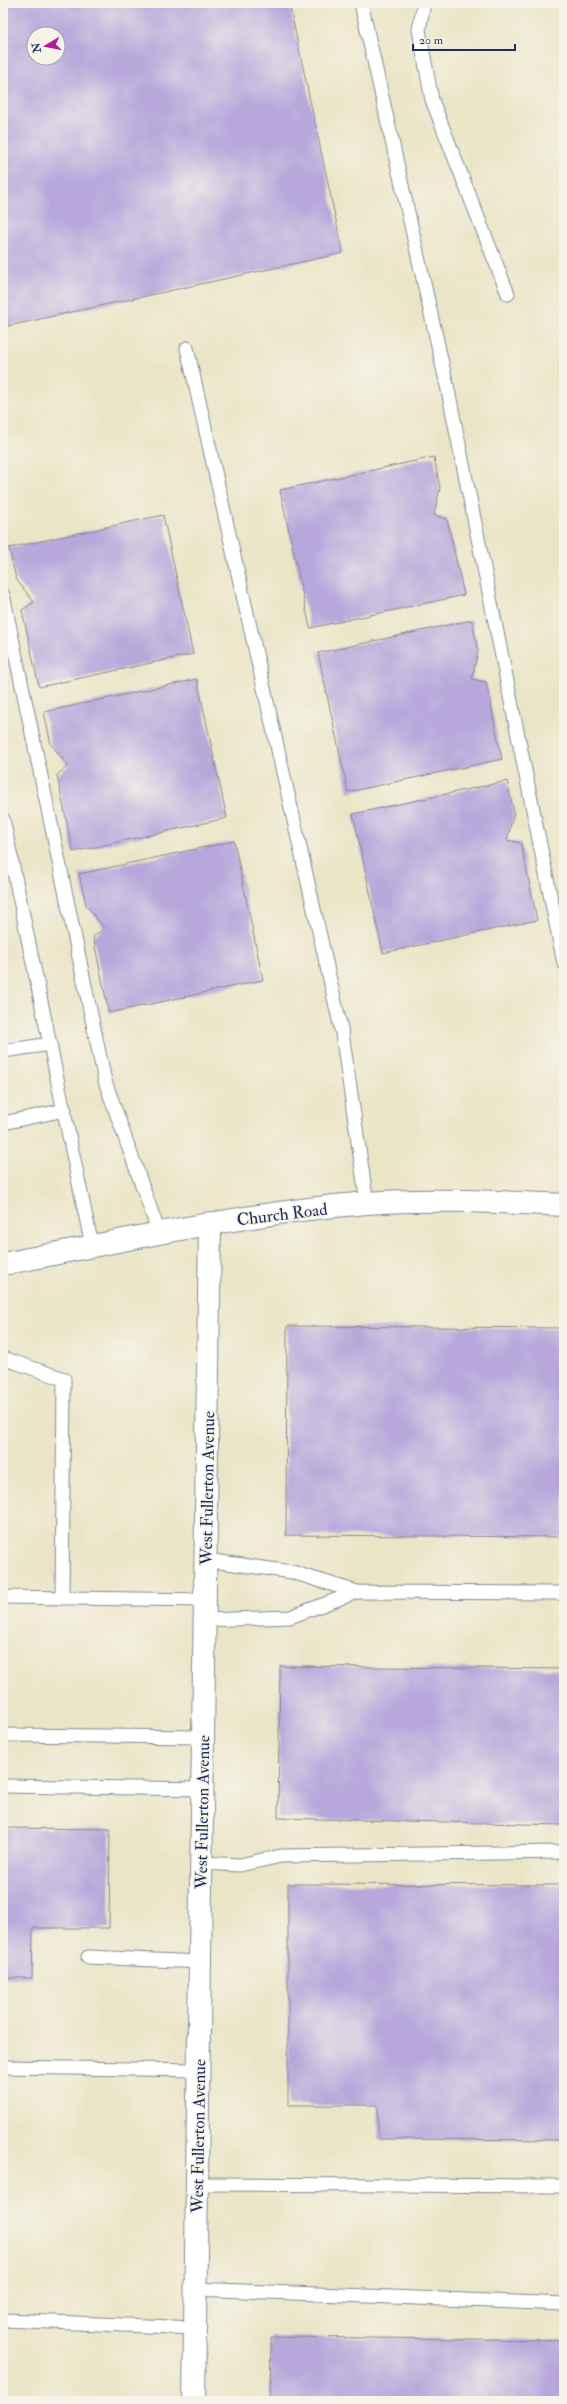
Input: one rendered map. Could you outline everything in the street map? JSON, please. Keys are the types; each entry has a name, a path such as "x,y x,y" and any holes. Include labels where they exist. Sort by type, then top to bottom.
{"street":[{"name":"Church Road","path":"3,1264 210,1223 367,1203 449,1200 564,1205"},
{"name":"West Fullerton Avenue","path":"194,2401 210,1223"}],"lane":[{"path":"361,3 448,390 564,963"},
{"path":"424,3 419,30 432,100 508,294"},
{"path":"188,348 342,1033 367,1203"},
{"path":"3,595 105,1081 159,1233"},
{"path":"3,819 65,1110 92,1246"},
{"path":"3,1051 51,1044"},
{"path":"3,1123 65,1110"},
{"path":"3,1358 64,1379 62,1598"},
{"path":"206,1560 292,1572 357,1592 564,1593"},
{"path":"3,1597 62,1598 290,1617 357,1592"},
{"path":"3,1734 203,1737"},
{"path":"3,1786 203,1789"},
{"path":"201,1864 240,1865 281,1856 564,1852"},
{"path":"88,1957 200,1962"},
{"path":"3,2066 198,2070"},
{"path":"197,2184 564,2186"},
{"path":"196,2289 564,2304"},
{"path":"3,2320 195,2328"}],"building":[{"path":"3,3 289,3 343,253 8,326 3,302"},
{"path":"434,457 440,488 434,515 447,519 464,595 310,628 280,490"},
{"path":"163,515 193,654 39,687 22,610 34,602 16,579 9,548"},
{"path":"472,620 478,651 472,679 486,682 502,759 348,792 318,653"},
{"path":"197,679 227,818 73,852 57,775 68,766 51,744 44,712"},
{"path":"507,781 514,812 507,840 521,843 537,920 383,953 353,814"},
{"path":"234,841 263,980 109,1013 93,937 104,928 86,905 79,874"},
{"path":"287,1326 564,1328 564,1537 286,1535"},
{"path":"280,1666 564,1669 564,1825 278,1818"},
{"path":"3,1828 110,1829 109,1928 33,1928 32,1978 3,1978"},
{"path":"288,1884 564,1885 564,2140 378,2139 378,2105 288,2105"},
{"path":"271,2337 564,2340 564,2401 270,2401"}]}
